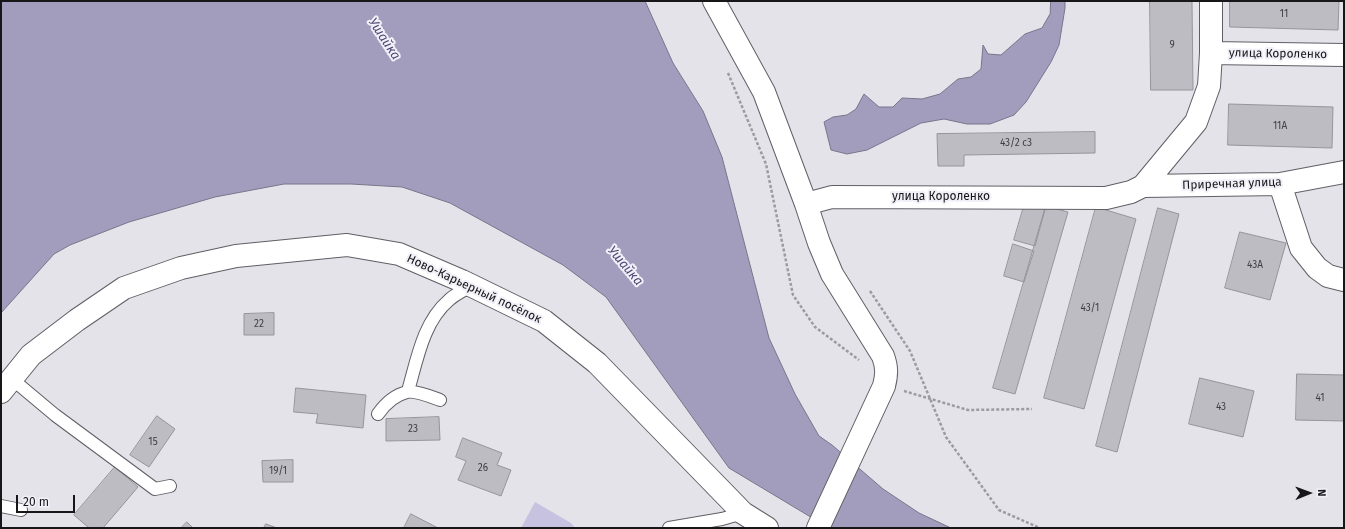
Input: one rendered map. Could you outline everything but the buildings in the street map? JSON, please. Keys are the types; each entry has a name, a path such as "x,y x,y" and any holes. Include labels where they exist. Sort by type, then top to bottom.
{"street":[{"path":"714,1 764,92 819,243 832,274 883,356 887,366 887,376 884,386 818,528"},
{"name":"улица Короленко","path":"806,204 832,197 1106,198 1131,192 1143,186 1196,122 1209,86 1211,53 1211,1"},
{"name":"улица Короленко","path":"1211,53 1344,55"},
{"name":"Приречная улица","path":"1143,186 1280,184 1344,172"},
{"path":"1280,184 1301,248 1317,268 1328,276 1344,280"},
{"name":"Ново-Карьерный посёлок","path":"6,386 31,355 77,320 124,288 181,268 236,256 347,245 399,254 472,286 544,321 598,363 743,513 768,528"}],"lane":[{"path":"408,391 420,348 433,319 449,300 472,286"},
{"path":"6,386 55,415 155,489 170,486"},
{"path":"378,414 387,402 408,391 440,400"},
{"path":"1,506 21,510"},
{"path":"669,528 722,519 743,513"}],"path":[{"path":"728,73 766,164 793,295 815,328 865,364"},
{"path":"866,285 910,351 946,437 999,510 1040,528"},
{"path":"884,386 968,410 1032,409"}],"shaded area":[{"path":"535,502 571,523 575,528 521,528"}],"water":[{"name":"Ушайка","path":"1,1 645,1 673,63 703,111 722,157 769,338 795,394 819,436 832,445 883,489 919,513 951,528 829,528 729,468 606,297 563,265 450,203 402,187 351,184 284,184 215,197 129,222 70,245 54,254 1,313"},
{"path":"1051,1 1065,1 1059,45 1051,62 1026,102 1014,115 990,124 967,124 944,119 921,123 867,150 847,154 831,150 824,122 833,117 847,115 856,109 864,94 879,107 893,107 902,98 922,99 940,94 958,79 971,77 981,69 983,45 988,54 1001,55 1025,34 1042,28 1050,14"}]}
